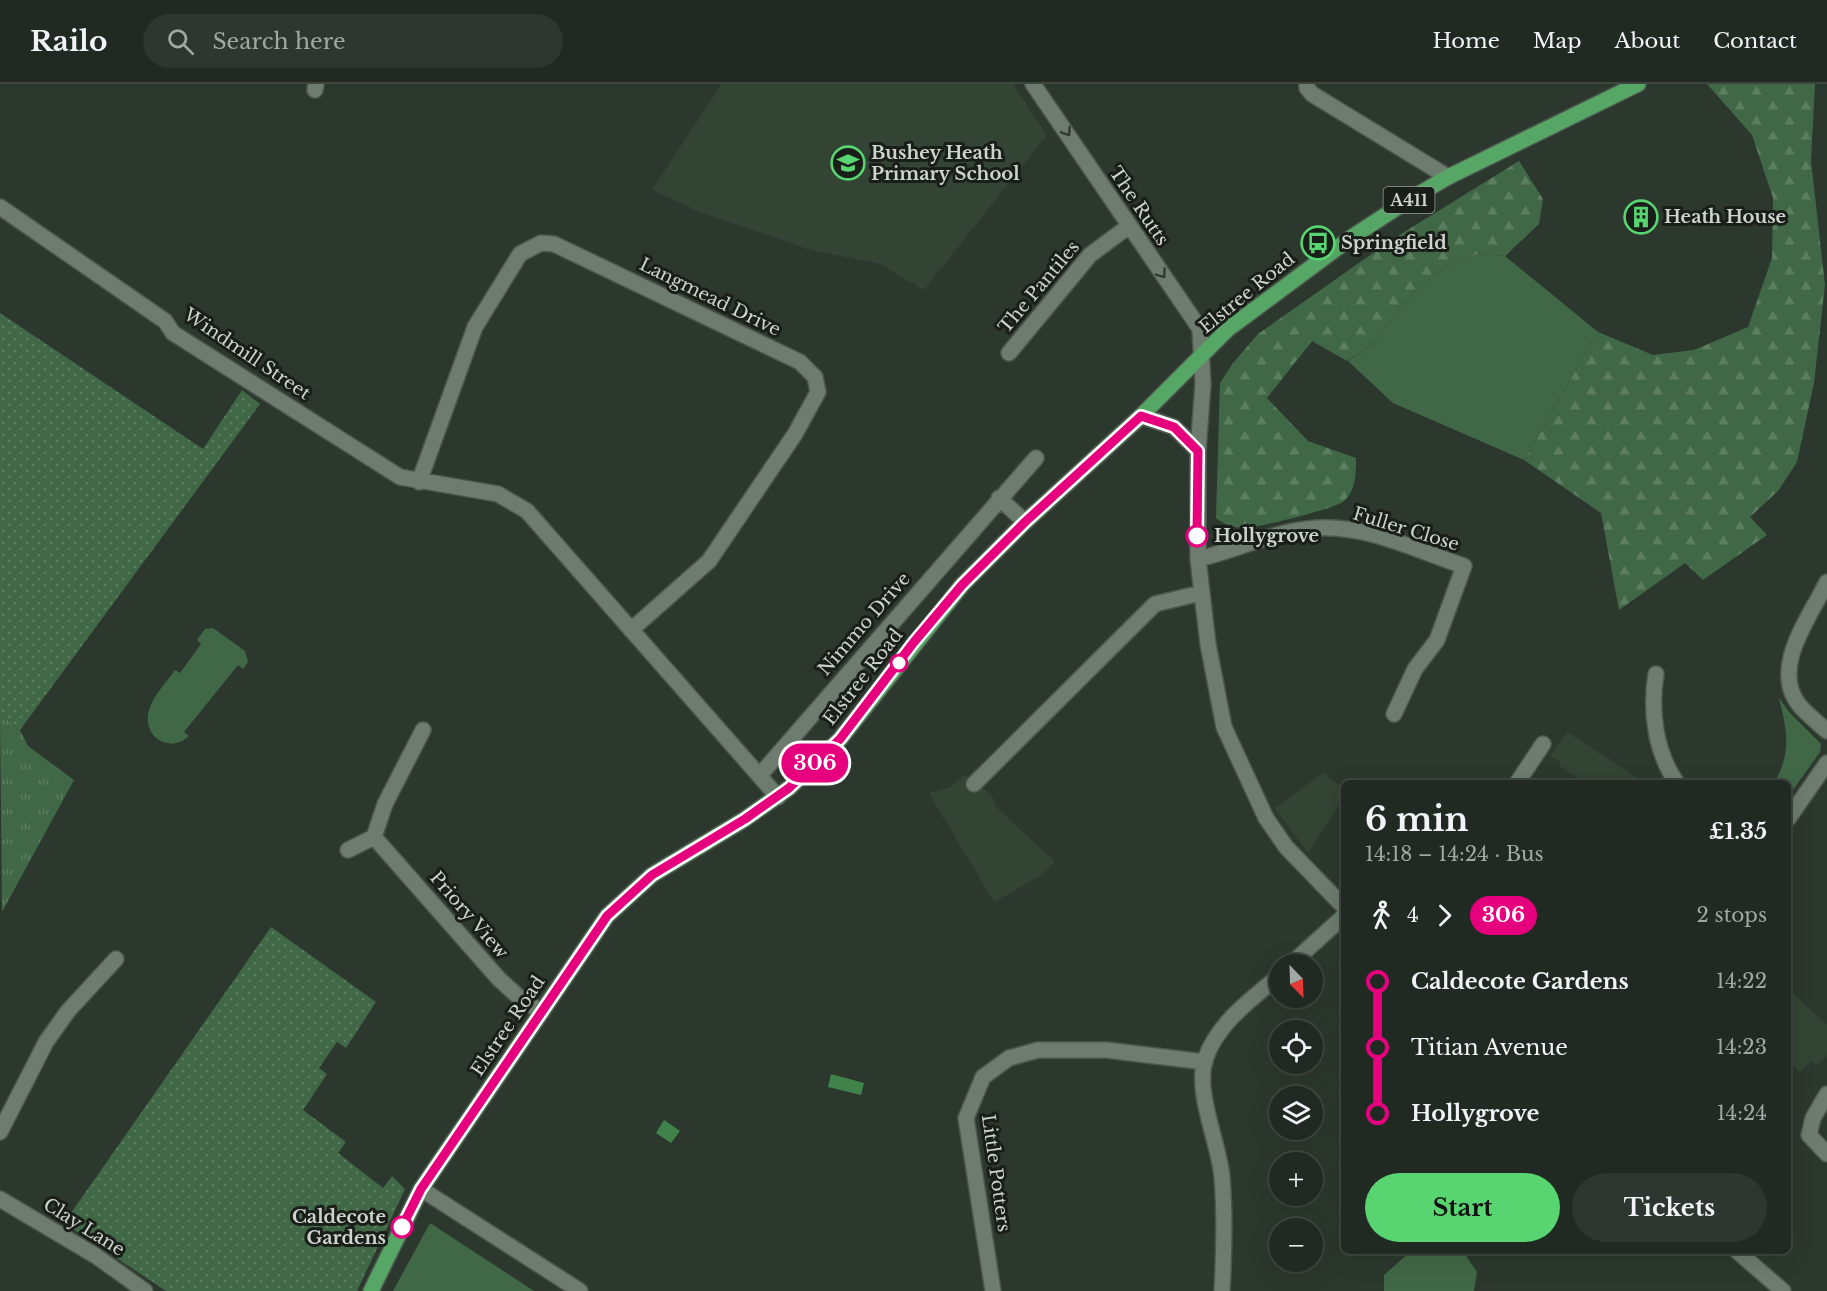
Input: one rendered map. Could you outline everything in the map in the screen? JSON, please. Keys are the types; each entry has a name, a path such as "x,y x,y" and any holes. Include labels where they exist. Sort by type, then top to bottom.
{"main road":[{"name":"Elstree Road","path":"371,1291 421,1189 607,916 627,896 652,875 778,796 840,739 914,642 962,585 1025,522 1141,416 1228,328 1352,237 1448,177 1638,84"}],"street":[{"name":"The Rutts","path":"1034,84 1200,329 1203,353 1198,451 1198,559 1208,644 1224,727 1244,776 1266,818 1286,847 1341,904"},
{"path":"1307,84 1306,88 1312,94 1448,177"},
{"name":"Windmill Street","path":"0,207 165,321 173,333 400,477 498,494 520,506 778,796"},
{"name":"The Pantiles","path":"1009,353 1090,255 1129,226"},
{"name":"Langmead Drive","path":"419,482 475,327 520,254 541,243 554,244 800,362 815,377 818,392 795,434 709,561 631,630"},
{"path":"1141,416 1174,427 1198,451"},
{"name":"Nimmo Drive","path":"759,775 1036,458"},
{"path":"999,498 1025,522"},
{"name":"Fuller Close","path":"1198,559 1290,532 1317,528 1346,529 1381,538 1464,566 1437,640 1415,669 1394,714"},
{"path":"1827,582 1793,651 1788,678 1799,705 1827,731"},
{"path":"974,784 1155,604 1201,593"},
{"path":"1656,674 1653,692 1661,755 1675,780"},
{"path":"348,850 374,837 385,804 423,730"},
{"path":"1519,780 1543,744"},
{"path":"1791,815 1827,763"},
{"name":"Priory View","path":"374,837 499,979 522,1000 542,1012"},
{"path":"1302,954 1341,919"},
{"path":"0,1132 46,1042 68,1011 116,959"},
{"path":"1222,1291 1222,1178 1206,1103 1204,1062 1213,1042 1227,1022 1269,985"},
{"name":"Little Potters","path":"993,1291 966,1118 983,1077 1009,1058 1038,1050 1106,1050 1204,1062"},
{"path":"1827,1094 1813,1118 1809,1135 1827,1152"},
{"path":"421,1189 580,1291"},
{"name":"Clay Lane","path":"0,1199 96,1256 145,1291"},
{"path":"1741,1254 1784,1291"}],"shaded area":[{"name":"Bushey Heath Primary School","path":"722,84 1013,84 1047,135 924,290 880,264 811,250 697,211 652,190"},
{"path":"1568,732 1640,780 1580,780 1561,767 1559,761 1550,756"},
{"path":"1323,773 1341,786 1341,802 1308,853 1275,808"},
{"path":"965,774 991,795 996,807 1055,862 1040,876 994,902 929,793 951,787"},
{"path":"1793,993 1827,1025 1827,1055 1817,1066 1811,1061 1800,1072 1791,1064 1791,995"},
{"path":"831,1074 864,1083 861,1095 828,1087"},
{"path":"664,1120 680,1131 671,1143 656,1133"}],"green space":[{"path":"1707,84 1815,84 1811,161 1825,285 1814,383 1797,462 1778,491 1750,517 1767,535 1703,580 1685,563 1619,610 1601,513 1524,460 1598,332 1653,355 1694,350 1748,327 1772,258 1773,198 1752,135"},
{"path":"1519,161 1543,199 1539,224 1505,256 1478,254 1440,269 1408,299 1370,346 1347,361 1312,341 1267,398 1308,441 1356,458 1354,481 1348,497 1327,508 1254,527 1234,527 1216,518 1220,383 1233,363 1258,334 1393,239"},
{"path":"1478,254 1505,256 1598,332 1524,460 1393,403 1348,361 1370,346 1408,299 1440,269"},
{"path":"0,313 203,449 242,390 260,404 20,730 0,714"},
{"path":"213,628 245,651 248,662 243,669 238,665 184,732 189,736 175,743 161,741 155,737 148,723 149,709 175,670 180,673 201,644 197,640 205,629"},
{"path":"1779,698 1790,713 1821,744 1820,752 1791,793 1791,780 1776,780 1786,751 1784,721"},
{"path":"0,714 20,730 28,746 74,780 2,912"},
{"path":"271,927 376,1002 346,1048 337,1042 319,1068 327,1074 303,1110 346,1142 338,1153 383,1188 392,1176 405,1189 357,1291 166,1291 64,1223"},
{"path":"430,1223 534,1291 393,1291"},
{"path":"1408,1254 1465,1254 1477,1272 1474,1291 1384,1291 1384,1275"}],"bus line":[{"name":"306","path":"402,1227 421,1189 607,916 652,875 745,819 789,788 840,739 914,642 962,585 1025,522 1141,416 1159,420 1174,427 1198,451 1197,536"}],"place":[{"name":"Bushey Heath Primary School","path":"848,163"},
{"name":"Heath House","path":"1641,217"},
{"name":"Springfield","path":"1318,243"},
{"name":"Hollygrove","path":"1197,536"},
{"name":"Caldecote Gardens","path":"402,1227"}]}
